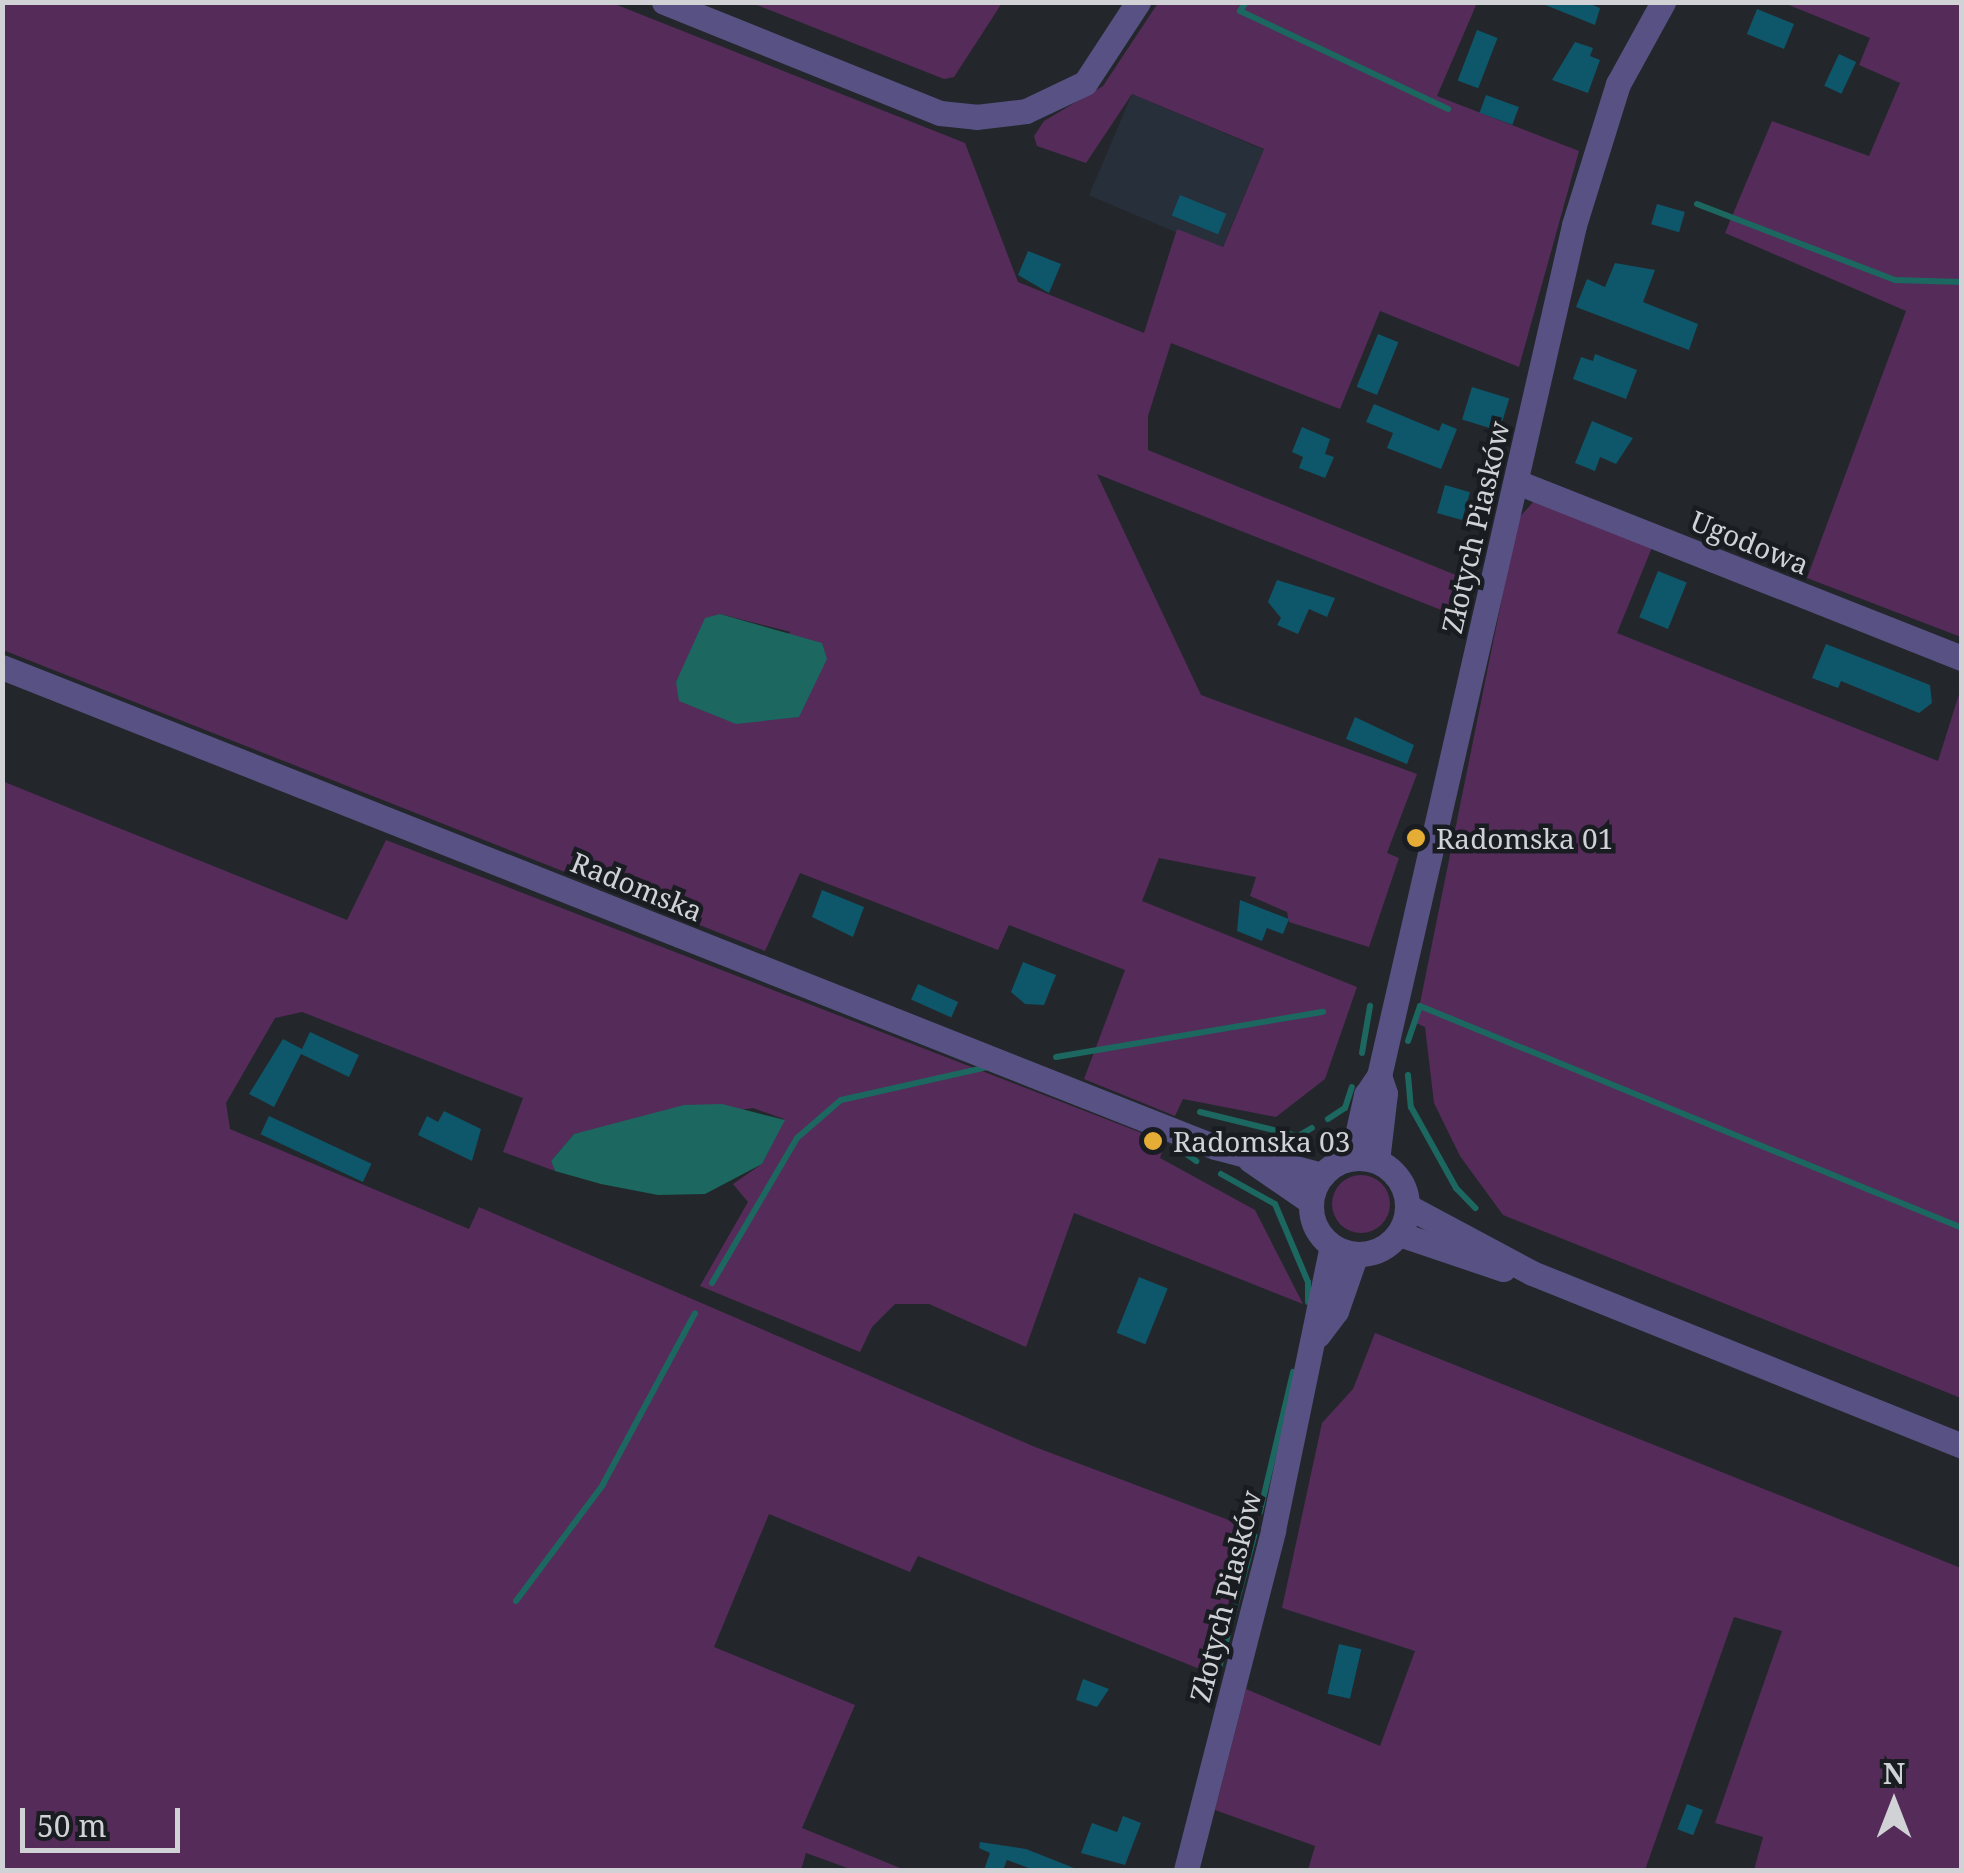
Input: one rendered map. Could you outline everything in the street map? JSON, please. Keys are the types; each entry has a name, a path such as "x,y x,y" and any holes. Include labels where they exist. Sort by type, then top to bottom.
{"street":[{"path":"664,2 940,112 976,117 1026,112 1085,83 1138,2"},
{"name":"Złotych Piasków","path":"1365,1160 1366,1094 1379,1076 1574,225 1618,84 1663,2"},
{"name":"Ugodowa","path":"1517,482 1962,658"},
{"name":"Radomska","path":"2,667 1250,1160 1311,1202"},
{"name":"Radomska","path":"1250,1160 1274,1160 1322,1176"},
{"path":"1365,1160 1397,1176 1407,1206 1399,1234 1380,1250 1344,1250 1315,1227 1311,1202 1322,1176 1365,1160"},
{"path":"1407,1206 1532,1273"},
{"path":"1399,1234 1532,1273 1962,1446"},
{"name":"Złotych Piasków","path":"1186,1870 1318,1335 1344,1250"}],"shaded area":[{"path":"1002,2 954,77 944,79 752,3"},
{"path":"2,3 612,3 965,143 1018,282 1144,333 1177,229 1223,247 1264,149 1132,94 1086,163 1037,146 1034,136 1044,121 1103,86 1158,3 1477,3 1437,96 1579,151 1519,367 1380,311 1340,409 1171,343 1148,416 1148,450 1468,580 1459,617 1097,474 1201,695 1417,774 1387,853 1399,858 1369,947 1289,922 1287,912 1250,896 1256,877 1159,858 1142,901 1357,987 1325,1079 1276,1117 1183,1099 1175,1116 1084,1079 1125,970 1009,925 998,950 800,873 765,951 3,650","holes":["720,614 791,632 676,682 702,636"]},
{"path":"1784,3 1961,3 1961,637 1807,578 1906,311 1725,233 1772,121 1869,156 1900,83 1859,65 1870,38"},
{"path":"1132,94 1264,150 1221,251 1089,195"},
{"path":"1535,500 1653,545 1617,633 1938,761 1961,688 1961,1398 1503,1215 1460,1156 1434,1103 1425,1027 1416,1023 1518,519"},
{"path":"720,614 822,643 827,659 799,717 736,724 679,701 676,682 705,618"},
{"path":"2,781 347,920 386,840 1165,1142 1160,1158 1255,1210 1303,1304 1074,1213 1026,1347 929,1304 895,1304 872,1327 860,1352 700,1286 748,1202 733,1184 762,1164 784,1119 753,1108 574,1134 551,1161 555,1171 503,1152 523,1098 302,1012 275,1018 226,1103 230,1129 469,1229 479,1207 1035,1447 1250,1528 1212,1674 918,1556 910,1572 769,1514 714,1647 855,1705 802,1828 905,1870 853,1870 806,1853 801,1870 3,1870"},
{"path":"722,1104 785,1120 762,1164 705,1194 658,1195 601,1184 555,1171 551,1161 574,1134 684,1105"},
{"path":"1361,1175 1382,1183 1390,1204 1382,1225 1361,1233 1340,1225 1332,1204 1340,1183"},
{"path":"1375,1333 1961,1568 1961,1870 1754,1870 1763,1837 1715,1823 1782,1631 1734,1617 1645,1870 1308,1870 1315,1846 1215,1810 1246,1689 1380,1746 1415,1651 1282,1608 1322,1423 1353,1389"}],"building":[{"path":"1538,2 1585,2 1600,8 1595,25"},
{"path":"1757,9 1794,24 1784,49 1747,34"},
{"path":"1477,30 1498,38 1478,88 1458,80"},
{"path":"1575,42 1593,48 1590,56 1600,60 1588,93 1552,80"},
{"path":"1839,54 1856,62 1841,94 1824,86"},
{"path":"1486,95 1519,107 1512,125 1480,113"},
{"path":"1180,195 1226,214 1218,234 1172,215"},
{"path":"1657,204 1685,212 1679,232 1651,224"},
{"path":"1028,251 1061,264 1049,293 1018,275"},
{"path":"1615,263 1655,270 1643,302 1698,324 1689,350 1576,307 1587,279 1605,287"},
{"path":"1378,334 1398,342 1377,395 1357,387"},
{"path":"1595,354 1637,370 1626,399 1573,379 1581,357 1593,361"},
{"path":"1472,387 1509,398 1499,431 1462,420"},
{"path":"1374,404 1439,431 1442,423 1457,429 1441,469 1387,448 1393,433 1366,422"},
{"path":"1592,421 1633,438 1616,464 1600,457 1595,471 1575,463"},
{"path":"1302,427 1330,439 1325,454 1334,457 1325,478 1299,468 1303,457 1292,452"},
{"path":"1445,485 1470,492 1462,520 1437,513"},
{"path":"1658,571 1687,583 1668,629 1639,617"},
{"path":"1277,580 1335,598 1327,617 1309,609 1298,634 1277,625 1281,618 1268,602"},
{"path":"1826,644 1930,685 1932,703 1919,713 1841,681 1838,688 1812,678"},
{"path":"1355,717 1414,745 1407,764 1346,739"},
{"path":"822,890 864,907 853,937 812,917"},
{"path":"1240,900 1289,919 1283,934 1267,928 1262,941 1237,931"},
{"path":"1023,962 1056,975 1044,1005 1025,1004 1011,992"},
{"path":"918,984 958,1002 951,1017 911,1000"},
{"path":"310,1032 359,1055 349,1077 301,1054 274,1107 249,1094 283,1039 302,1049"},
{"path":"444,1111 481,1129 472,1161 418,1135 427,1116 438,1122"},
{"path":"269,1116 371,1164 363,1182 261,1134"},
{"path":"1139,1277 1168,1289 1145,1344 1117,1333"},
{"path":"1339,1644 1361,1649 1350,1699 1328,1694"},
{"path":"1083,1679 1109,1689 1097,1707 1076,1700"},
{"path":"1687,1804 1703,1810 1693,1835 1677,1829"},
{"path":"1123,1816 1141,1823 1125,1865 1081,1853 1092,1823 1117,1832"},
{"path":"980,1842 1026,1849 1079,1870 1034,1870 1007,1860 1003,1870 984,1870 990,1853 979,1848"}],"waterway":[{"path":"1246,2 1240,11 1448,109"},
{"path":"1697,204 1895,280 1962,282"},
{"path":"1362,1053 1370,1006"},
{"path":"1408,1041 1420,1006 1962,1228"},
{"path":"1056,1057 1323,1012"},
{"path":"712,1283 797,1138 841,1100 988,1067"},
{"path":"1408,1075 1411,1107 1456,1188 1475,1208"},
{"path":"1328,1119 1345,1108 1352,1087"},
{"path":"1200,1112 1298,1136 1312,1128"},
{"path":"1181,1150 1196,1161"},
{"path":"1221,1174 1275,1204 1308,1282 1308,1302"},
{"path":"516,1601 602,1486 695,1313"},
{"path":"1260,1512 1293,1372"},
{"path":"1219,1668 1254,1536"}],"place":[{"name":"Radomska 01","path":"1416,838"},
{"name":"Radomska 03","path":"1153,1141"}]}
